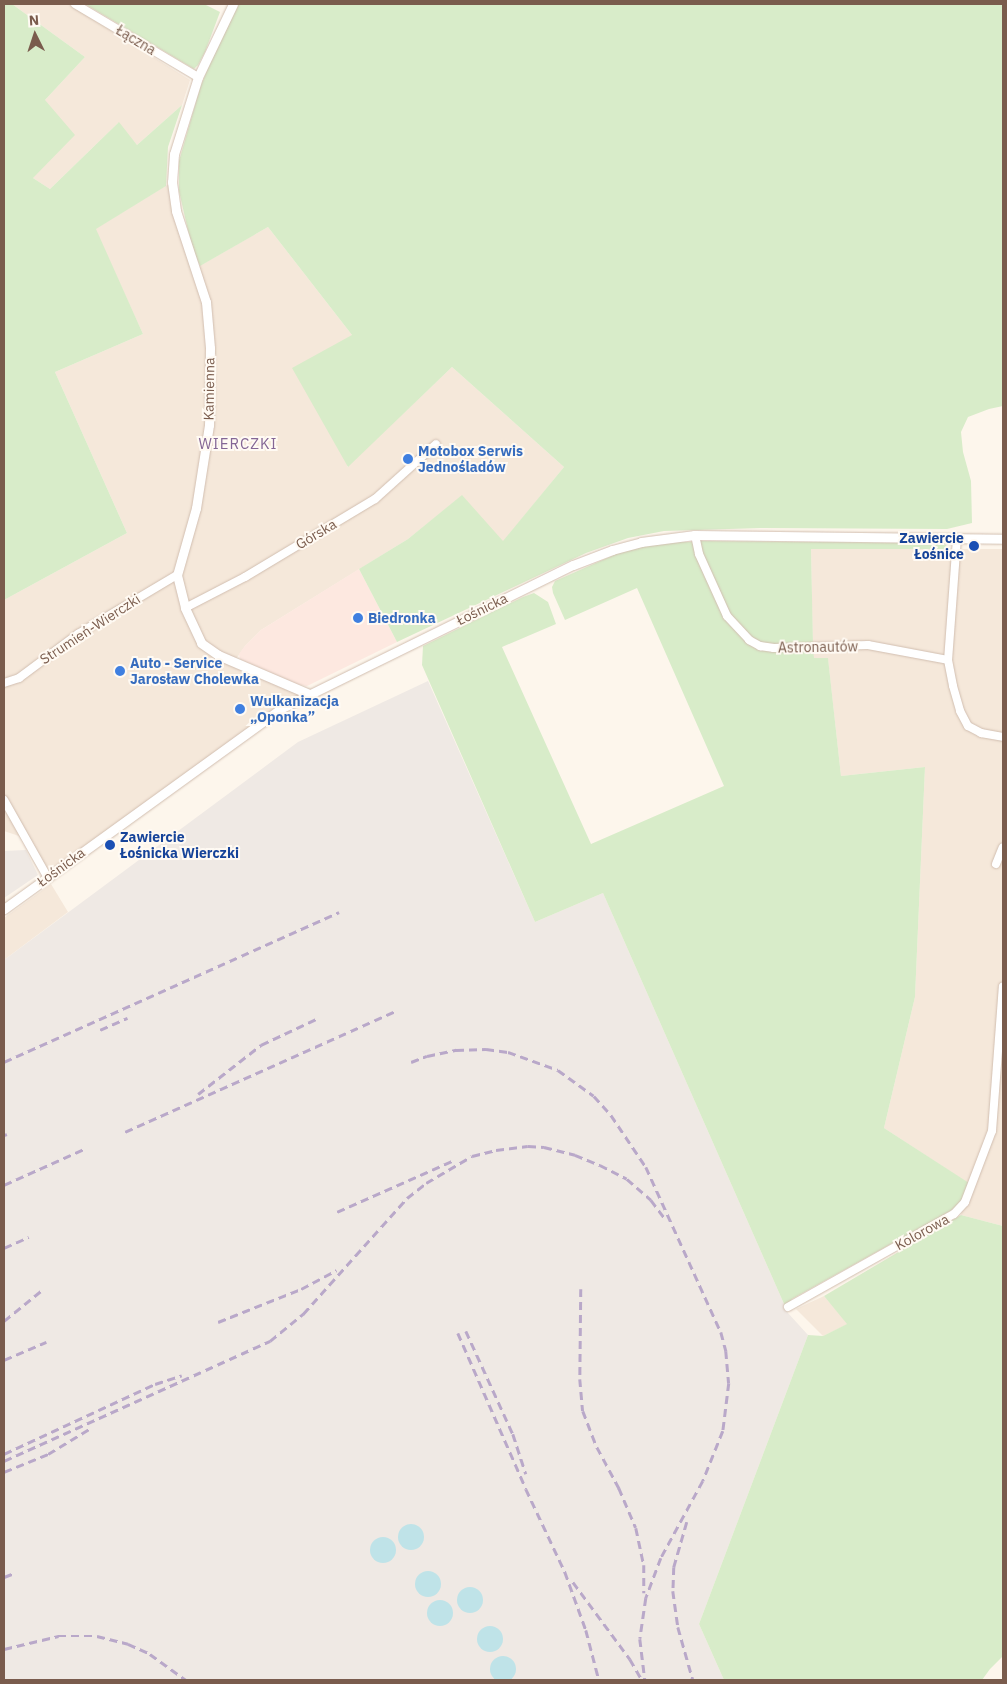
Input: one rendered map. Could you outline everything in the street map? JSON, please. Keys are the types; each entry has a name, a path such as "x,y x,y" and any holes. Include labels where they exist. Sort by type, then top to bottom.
{"street":[{"name":"Łączna","path":"75,4 198,77"},
{"name":"Kamienna","path":"233,4 198,77 176,142 172,182 176,211 206,302 210,348 209,425 196,508 177,575 185,608 198,638 209,649 234,662 309,694"},
{"name":"Górska","path":"185,608 245,577 375,499 436,444"},
{"name":"Łośnicka","path":"4,909 253,727 309,694 573,565 612,550 641,542 695,534 1003,539"},
{"name":"Astronautów","path":"695,534 699,554 727,616 749,640 760,646 774,648 868,645 948,660"},
{"path":"957,538 948,660 955,694 968,726 981,733 1003,737"},
{"name":"Strumień-Wierczki","path":"4,682 18,678 78,634 177,575"},
{"path":"4,800 48,878"},
{"path":"996,864 1003,847"},
{"name":"Kolorowa","path":"788,1307 954,1214 965,1202 992,1131 1003,986"}],"shaded area":[{"path":"12,4 68,4 190,80 182,105 137,145 118,123 50,189 33,178 45,100 85,57"},
{"path":"172,182 194,269 268,227 352,335 347,467 452,367 564,467 503,542 462,496 408,539 261,630 245,646 234,662 309,694 48,878 19,836 4,831 4,600 127,533 55,372 143,334 95,229"},
{"path":"811,549 1003,549 1003,1226 961,1215 968,1183 884,1128 915,997 925,767 841,776 828,659 813,658"},
{"path":"359,569 397,642 307,686 295,684 245,664 240,659 239,654 261,630"},
{"path":"428,681 535,922 603,893 788,1313 808,1335 699,1624 724,1680 4,1680 4,960 298,742"},
{"path":"26,850 38,875 4,898 4,851"},
{"path":"51,884 68,912 4,960 4,918"},
{"path":"824,1296 848,1324 823,1336 796,1309"}],"green space":[{"path":"4,4 12,4 85,57 45,100 75,135 33,178 50,189 119,122 137,145 182,105 168,147 166,186 96,229 143,334 55,372 127,533 4,600"},
{"path":"85,4 204,4 220,12 205,52 194,69"},
{"path":"239,4 1003,4 1003,406 968,417 961,432 963,452 971,481 972,523 947,529 761,528 664,531 628,538 586,553 397,642 359,569 408,539 462,495 503,541 564,467 452,367 348,467 292,368 352,335 268,227 200,266 192,248 179,191 179,161 200,88 215,50"},
{"path":"692,542 724,615 730,625 749,643 813,650 814,658 828,658 841,776 925,767 915,997 884,1128 969,1183 961,1201 952,1210 792,1299 787,1307 788,1313 603,893 535,922 422,665 423,646 534,593 548,602 556,624 502,647 591,844 724,786 637,588 565,620 553,593 552,587 555,581 623,551 645,545"},
{"path":"698,542 943,543 951,549 811,549 813,644 777,645 758,642 748,636 728,612 703,558"},
{"path":"961,1215 1003,1226 1003,1656 982,1680 724,1680 699,1624 808,1335 823,1336 847,1324 824,1296"}],"water":[{"path":"411,1524 420,1528 424,1537 420,1546 411,1550 402,1546 398,1537 402,1528"},
{"path":"383,1537 392,1541 396,1550 392,1559 383,1563 374,1559 370,1550 374,1541"},
{"path":"428,1571 437,1575 441,1584 437,1593 428,1597 419,1593 415,1584 419,1575"},
{"path":"470,1587 479,1591 483,1600 479,1609 470,1613 461,1609 457,1600 461,1591"},
{"path":"440,1600 449,1604 453,1613 449,1622 440,1626 431,1622 427,1613 431,1604"},
{"path":"490,1626 499,1630 503,1639 499,1648 490,1652 481,1648 477,1639 481,1630"},
{"path":"503,1656 512,1660 516,1669 512,1678 503,1682 494,1678 490,1669 494,1660"}],"railway":[{"path":"4,1062 339,912"},
{"path":"125,1132 395,1011"},
{"path":"100,1030 127,1018"},
{"path":"198,1094 261,1045 318,1018"},
{"path":"411,1062 427,1056 456,1050 486,1049 508,1052 558,1070 594,1096 611,1115 646,1167 721,1332 726,1351 729,1383 723,1431 703,1481 661,1558 646,1598 640,1639 645,1680"},
{"path":"4,1461 270,1341 303,1314 407,1198 426,1183 472,1156 496,1150 528,1146 544,1147 575,1155 627,1179 651,1200 666,1220"},
{"path":"4,1185 84,1149"},
{"path":"337,1212 452,1161"},
{"path":"4,1248 29,1237"},
{"path":"218,1322 301,1289 336,1270"},
{"path":"581,1289 580,1379 583,1411 597,1447 619,1488 636,1528 644,1565 644,1593"},
{"path":"4,1321 42,1290"},
{"path":"466,1331 513,1434 526,1474"},
{"path":"458,1333 526,1489 565,1572 586,1630 599,1680"},
{"path":"4,1360 46,1342"},
{"path":"4,1454 155,1384 182,1375"},
{"path":"4,1472 48,1454 91,1428"},
{"path":"687,1522 674,1567 673,1591 678,1627 693,1680"},
{"path":"4,1577 12,1574"},
{"path":"573,1582 630,1659 642,1680"},
{"path":"4,1649 58,1636 97,1636 128,1644 150,1654 186,1680"}],"place":[{"name":"Motobox Serwis Jednośladów","path":"408,459"},
{"name":"Zawiercie Łośnice","path":"974,546"},
{"name":"Biedronka","path":"358,618"},
{"name":"Auto - Service Jarosław Cholewka","path":"120,671"},
{"name":"Wulkanizacja „Oponka”","path":"240,709"},
{"name":"Zawiercie Łośnicka Wierczki","path":"110,845"}],"district":[{"name":"WIERCZKI","path":"238,444"}]}
